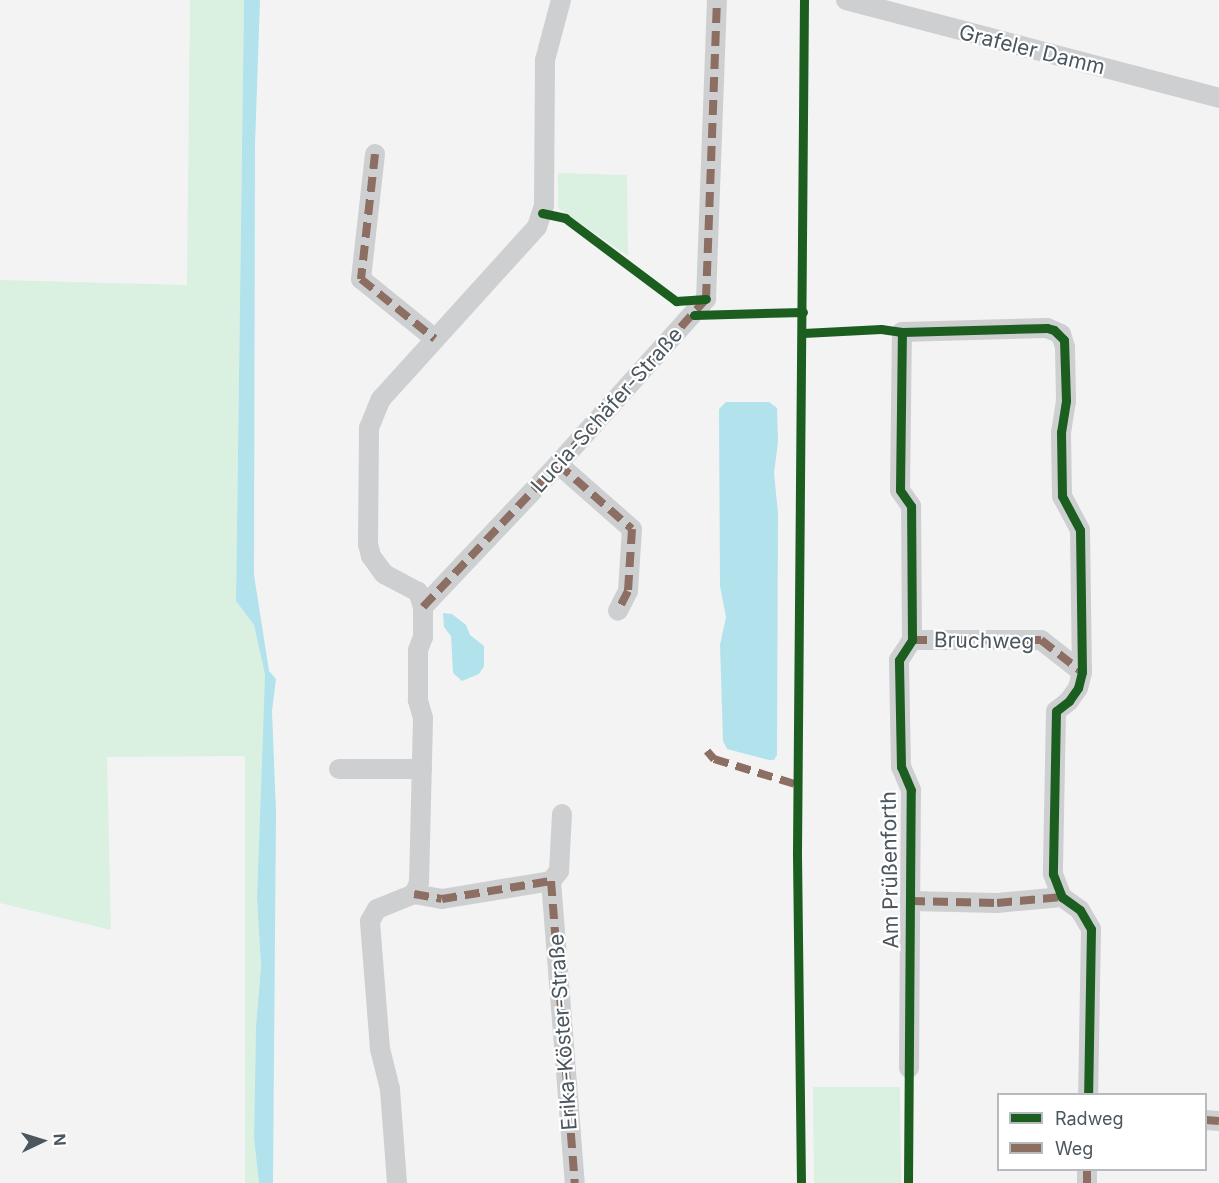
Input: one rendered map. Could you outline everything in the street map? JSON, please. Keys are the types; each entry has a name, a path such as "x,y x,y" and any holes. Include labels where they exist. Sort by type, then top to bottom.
{"street":[{"path":"414,894 419,883 420,869 423,718 418,700 418,650 423,638 423,607 418,592 384,574 371,556 368,544 367,447 369,428 381,399 537,227 544,205 544,60 561,0"},
{"name":"Lucia-Schäfer-Straße","path":"423,607 558,464 706,299 717,0"},
{"name":"Grafeler Damm","path":"846,0 1219,98"},
{"path":"375,154 362,279 435,339"},
{"name":"Am Prüßenforth","path":"909,1068 911,790 901,767 899,660 912,640 910,506 900,490 902,332 1054,330 1061,334 1065,347 1066,400 1061,432 1062,496 1080,530 1082,672 1078,688 1056,711 1053,874 1062,897"},
{"path":"558,464 632,529 628,591 618,611"},
{"name":"Bruchweg","path":"912,640 1041,640 1082,672"},
{"path":"339,769 422,769"},
{"name":"Erika-Köster-Straße","path":"562,814 559,871 551,881 575,1183"},
{"path":"398,1183 390,1089 380,1049 370,921 377,909 414,894 442,898 551,881"},
{"path":"910,901 997,903 1062,897 1080,910 1090,928 1088,1093"}],"green space":[{"path":"190,0 244,0 236,601 254,625 265,675 257,898 261,966 256,1026 254,1138 259,1183 245,1183 245,756 107,757 111,930 0,903 0,280 187,285"},
{"path":"558,173 627,175 628,256 558,208"},
{"path":"813,1087 900,1087 901,1183 814,1183"}],"water":[{"path":"244,0 260,0 255,145 254,575 269,671 276,679 272,711 276,812 273,1183 259,1183 254,1138 256,1026 261,966 257,898 265,675 254,625 236,601"},
{"path":"726,402 769,402 777,408 778,442 774,473 778,513 777,755 774,760 727,749 723,741 720,645 726,617 720,586 719,409"},
{"path":"443,613 452,614 466,625 470,635 484,646 484,666 479,674 462,681 453,673 451,636 444,627"}],"marked path":[{"path":"423,607 558,464 706,299 717,0"},
{"path":"375,154 361,279 435,339"},
{"path":"558,464 632,529 628,591 618,611"},
{"path":"912,640 1041,640 1082,672"},
{"path":"707,751 714,759 798,785"},
{"path":"414,894 442,899 551,881 575,1183"},
{"path":"910,901 997,903 1062,897"},
{"path":"1207,1120 1219,1121"},
{"path":"1087,1171 1087,1183"}],"cycle path":[{"path":"801,1183 797,851 804,0"},
{"path":"542,213 565,218 676,301 706,299"},
{"path":"694,315 803,312"},
{"path":"908,1183 911,790 901,767 899,660 912,640 911,506 900,490 902,332 1047,328 1054,330 1064,340 1066,401 1061,432 1062,496 1080,530 1082,672 1078,688 1069,701 1056,711 1053,874 1062,897 1080,910 1091,929 1088,1093"},
{"path":"803,333 881,329 902,332"}]}
